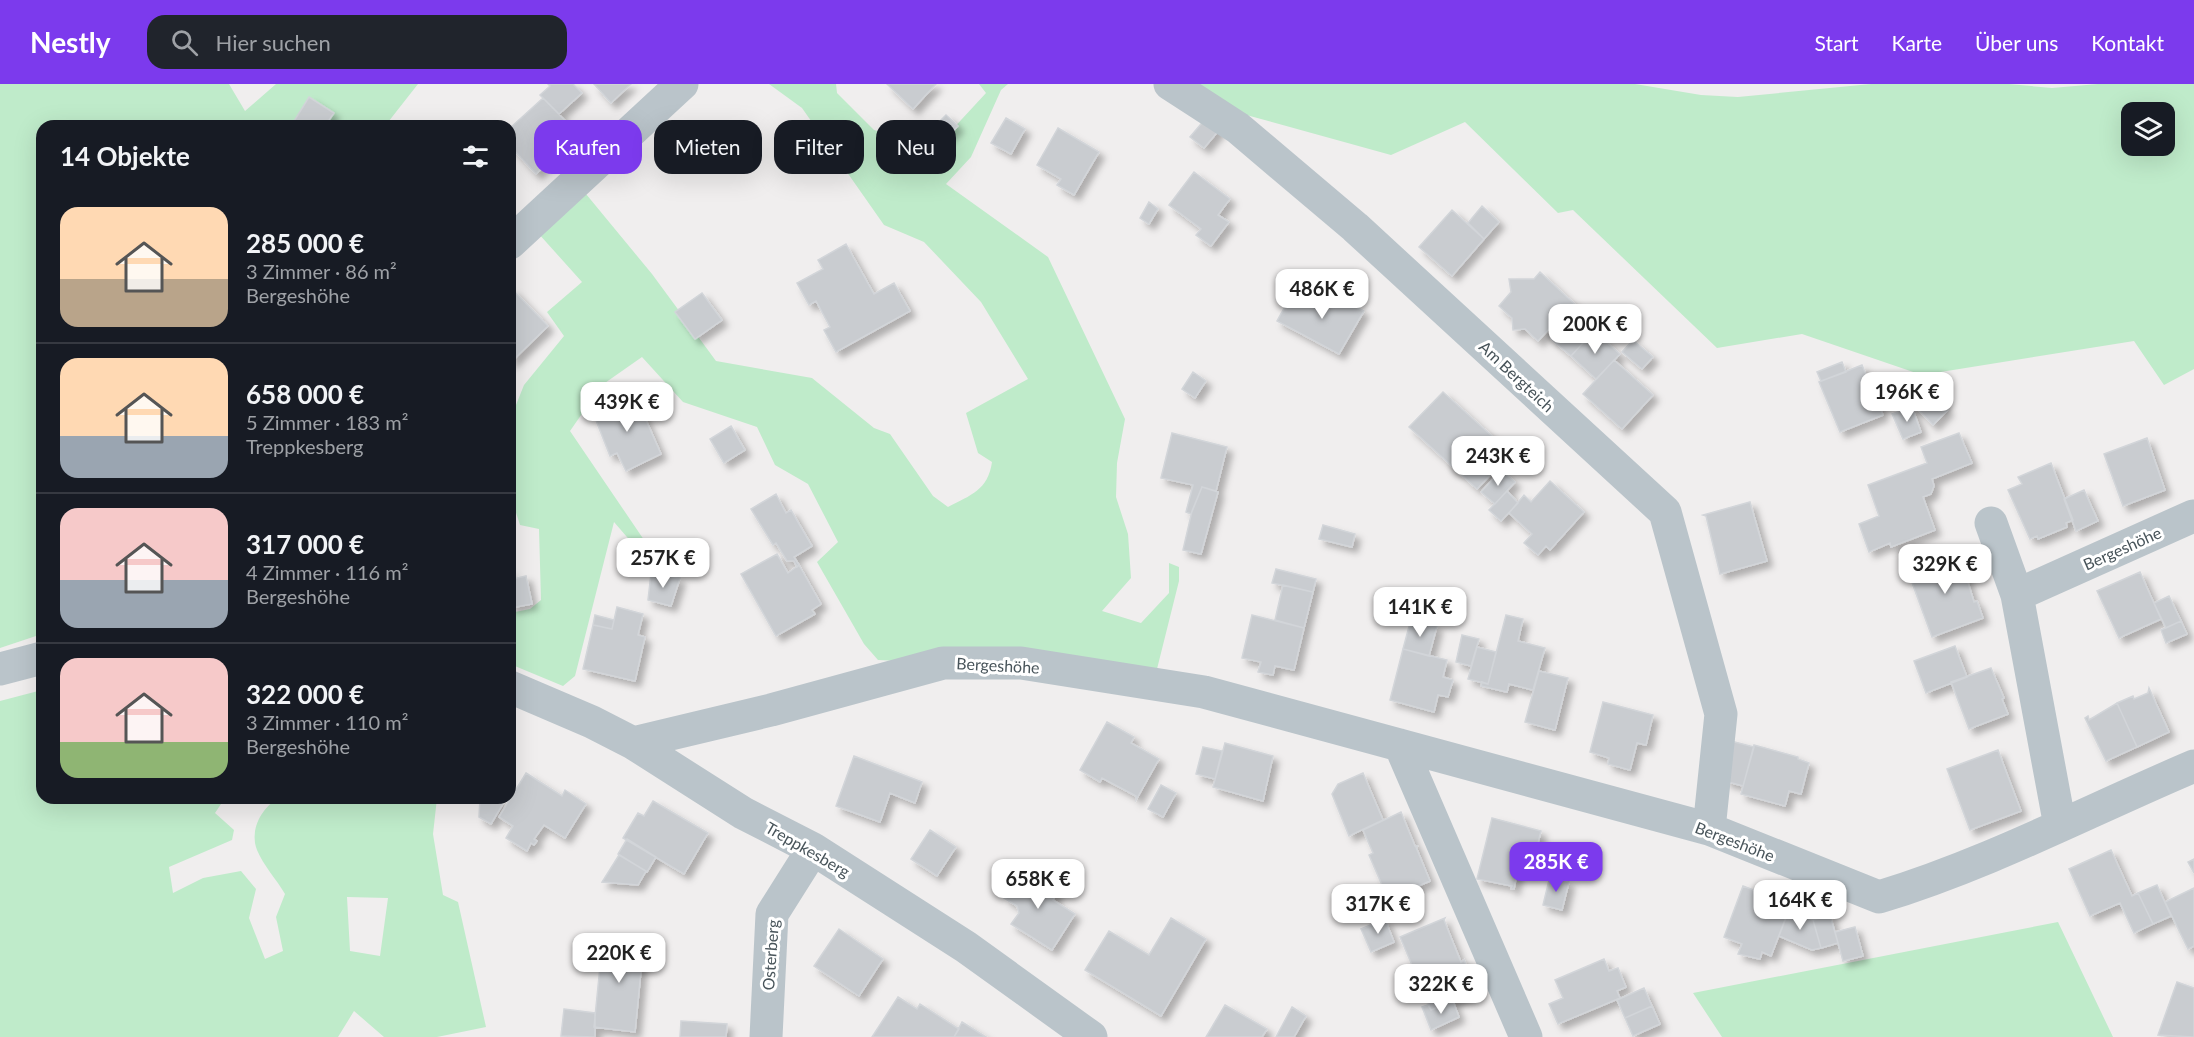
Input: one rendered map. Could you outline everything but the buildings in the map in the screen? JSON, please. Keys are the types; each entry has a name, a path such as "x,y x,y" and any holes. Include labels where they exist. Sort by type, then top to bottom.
{"street":[{"path":"516,237 682,84"},
{"name":"Am Bergteich","path":"1170,84 1238,128 1355,227 1665,512 1721,714 1709,829"},
{"name":"Bergeshöhe","path":"2017,595 2193,516"},
{"path":"1991,523 2017,595 2060,826"},
{"path":"0,669 36,660"},
{"name":"Bergeshöhe","path":"633,743 771,710 943,663 1021,663 1204,692 1709,829 1879,897 1908,888 2060,826 2194,766"},
{"name":"Treppkesberg","path":"516,690 592,722 633,743 743,813 813,849 966,947 1091,1037"},
{"path":"1400,745 1526,1037"},
{"name":"Osterberg","path":"766,1037 772,914 813,849"}],"green space":[{"path":"0,84 229,84 245,111 276,84 418,84 390,120 36,120 36,636 0,648"},
{"path":"769,84 836,84 837,93 864,120 810,120 802,108"},
{"path":"979,84 1008,84 1001,90 971,157 956,173 956,125 986,93"},
{"path":"1193,84 1635,84 1701,95 1738,97 1871,84 2009,84 2052,88 2098,84 2194,84 2194,369 2164,385 2134,341 1922,375 1802,334 1717,348 1573,210 1558,213 1465,122 1391,155 1239,113"},
{"path":"864,120 876,131 876,174 955,174 946,184 1048,257 1125,419 1117,463 1116,497 1128,534 1131,578 1102,611 1141,623 1169,593 1169,563 1179,567 1179,581 1156,673 878,660 864,644 817,562 838,542 808,484 775,465 757,427 683,402 642,357 602,385 570,431 659,562 648,568 633,544 614,522 575,676 563,686 516,666 516,612 530,609 541,600 539,529 520,525 516,513 516,405 524,385 564,336 547,312 582,282 538,233 586,194 652,274 716,361 812,378 874,428 890,434 933,496 948,507 964,499 982,485 987,479 992,462 978,453 966,413 1028,379 981,302 924,242 884,225 848,174 864,174"},
{"path":"36,692 36,804 221,804 215,813 234,830 232,840 169,867 173,893 203,878 241,871 256,889 249,918 265,959 283,951 276,917 285,894 263,861 255,842 256,827 267,807 271,804 436,804 433,834 443,895 458,902 486,1027 437,1037 384,1037 354,1011 338,1037 0,1037 0,701","holes":["347,897 388,898 380,956 350,951"]},
{"path":"2058,922 2113,1037 1722,1037 1693,993"}]}
